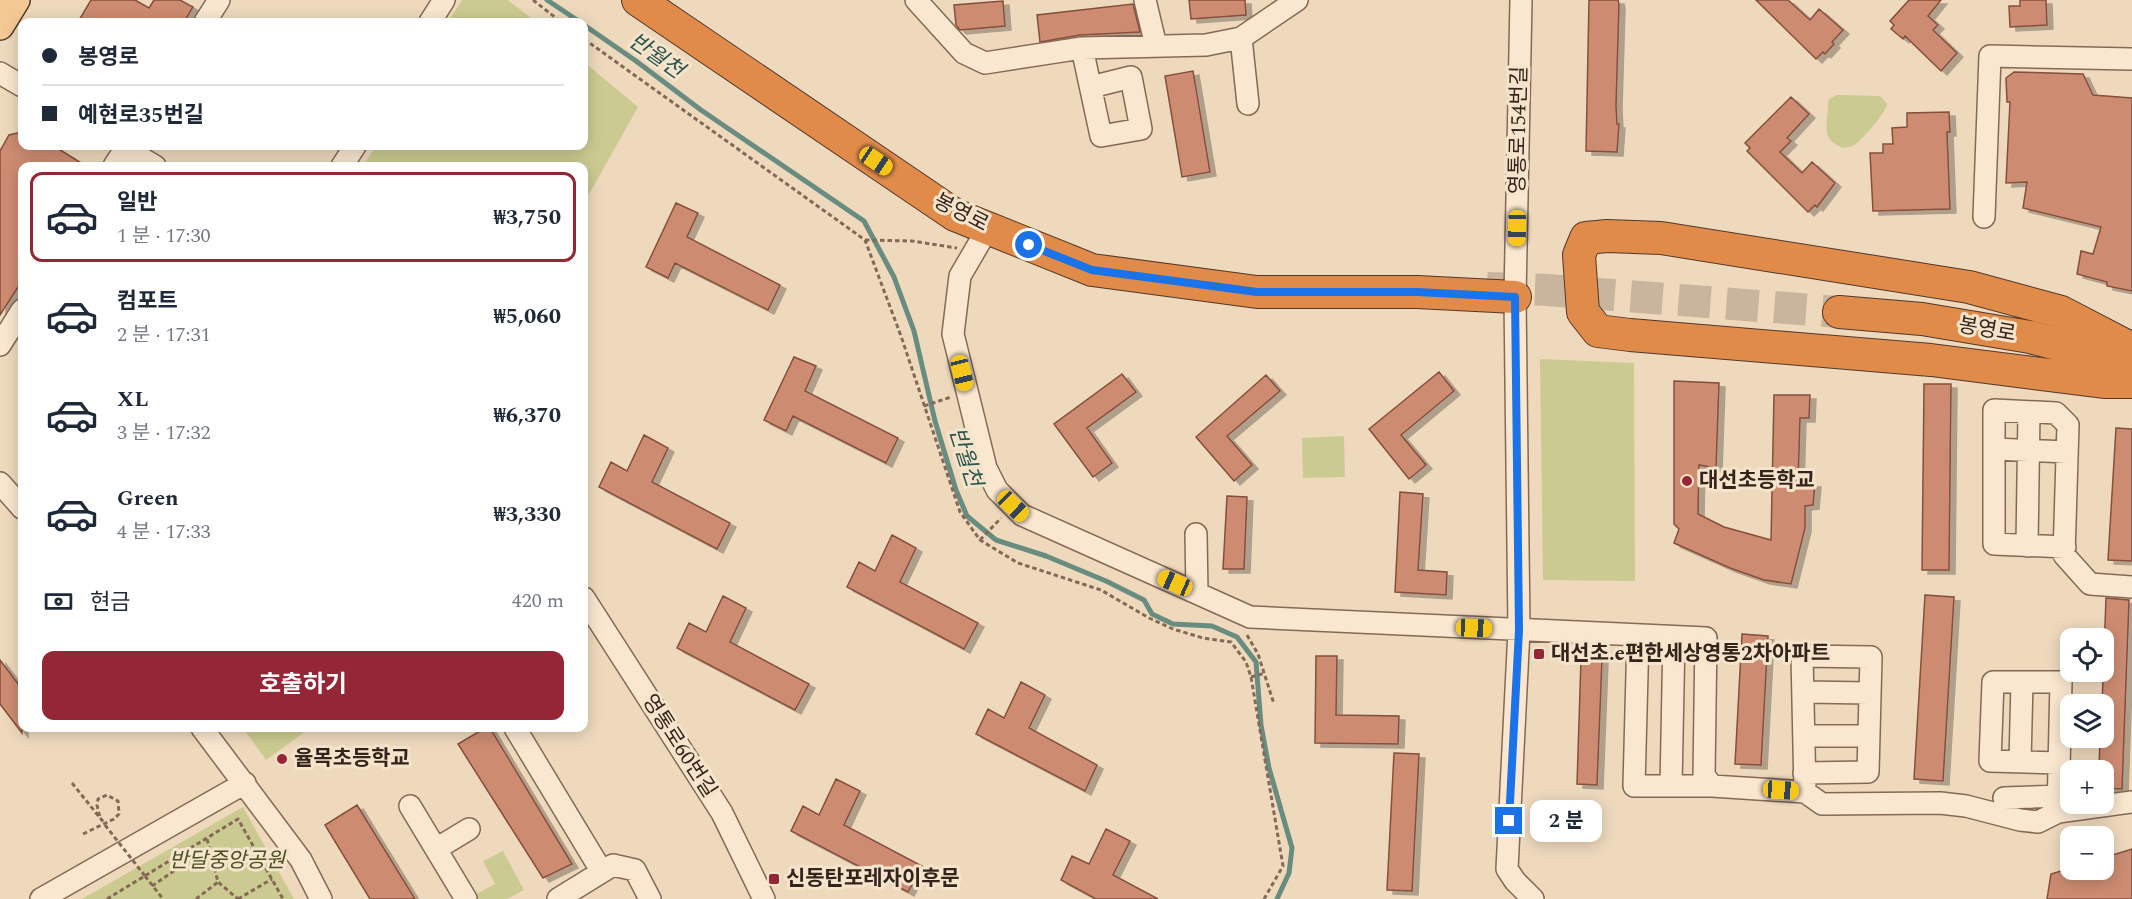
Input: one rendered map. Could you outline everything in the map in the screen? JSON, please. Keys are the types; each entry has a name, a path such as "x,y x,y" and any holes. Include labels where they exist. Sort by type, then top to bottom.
{"highway":[{"name":"봉영로","path":"638,0 955,215 1092,270 1257,292 1417,292 1515,297"},
{"path":"2132,349 2061,312 1969,287 1661,238 1607,236 1586,238 1579,255 1583,312 1598,331 1931,360 2104,382 2132,382"},
{"name":"봉영로","path":"1839,312 1922,319 2030,337 2132,364"}],"main road":[{"path":"0,26 16,0"}],"street":[{"path":"208,18 219,0"},
{"path":"433,18 444,0"},
{"path":"916,0 964,53 985,63 1082,48 1206,45 1240,38 1297,0"},
{"path":"1145,0 1156,46"},
{"name":"영통로154번길","path":"1521,0 1515,297 1519,630 1507,868 1515,881 1533,899"},
{"path":"1240,38 1248,104"},
{"path":"1082,48 1091,87"},
{"path":"1984,217 1990,56 2132,59"},
{"path":"0,73 18,84"},
{"path":"130,150 150,162"},
{"path":"988,228 960,276 953,334 986,468 997,490 1022,515 1250,618 1706,638 1704,775 1712,786"},
{"path":"0,345 18,320"},
{"path":"2027,546 2029,412"},
{"path":"2064,547 1994,544 1994,413 2056,413 2068,425 2064,555 2090,584 2132,587"},
{"path":"1994,449 2067,452"},
{"path":"0,483 18,503"},
{"path":"1196,534 1197,593"},
{"name":"영통로60번길","path":"588,604 722,813 764,899"},
{"path":"1638,636 1634,786 1712,786 1805,782 1868,772 1871,657 1803,656 1805,782 1822,804 1940,803 1966,806 2020,820 2038,822 2059,804 2060,764 1990,761 1993,682 2061,682 2060,760"},
{"path":"1671,786 1674,637"},
{"path":"2020,762 2022,682"},
{"path":"1803,692 1870,693"},
{"path":"205,732 301,860 321,899"},
{"path":"517,732 602,872"},
{"path":"1804,736 1869,736"},
{"path":"41,899 245,783"},
{"path":"2004,798 2059,804 2132,802"},
{"path":"410,806 466,899"},
{"path":"436,849 469,829"},
{"path":"558,899 613,865 635,870 650,899"}],"path":[{"path":"533,0 556,18"},
{"path":"865,240 912,241 949,246"},
{"path":"924,406 967,392"},
{"path":"980,540 1002,517"},
{"path":"1250,618 1244,629 1265,673 1275,704"},
{"path":"1251,677 1265,673"},
{"path":"72,783 163,899"},
{"path":"83,834 114,819 118,814 118,801 107,795 98,799 100,818"},
{"path":"106,899 238,819 284,899"},
{"path":"207,838 218,882 238,899 272,879"},
{"path":"152,886 178,868 172,860"},
{"path":"196,899 218,882"}],"green space":[{"path":"462,0 508,0 531,18 451,18"},
{"path":"588,65 638,107 588,196 588,162 366,162 373,150 588,150"},
{"path":"1837,95 1880,96 1887,104 1878,120 1862,139 1853,146 1844,148 1836,145 1828,136 1826,124 1829,99"},
{"path":"1540,359 1634,363 1635,581 1543,580"},
{"path":"1344,436 1345,477 1303,478 1302,438"},
{"path":"246,732 304,732 266,760"},
{"name":"반달중앙공원","path":"243,807 294,899 82,899"},
{"path":"503,851 524,890 507,899 472,899 471,897 495,884 483,861"}],"building":[{"path":"91,0 135,0 149,8 154,0 180,0 193,7 186,18 80,18"},
{"path":"1189,0 1245,0 1246,15 1191,19"},
{"path":"1589,0 1618,0 1619,4 1617,152 1586,151"},
{"path":"1756,0 1788,0 1810,20 1819,9 1843,30 1825,54 1823,52 1816,59"},
{"path":"1909,0 1941,0 1928,16 1938,25 1933,30 1957,53 1941,71 1905,36 1903,39 1891,29 1894,25 1890,21"},
{"path":"2020,0 2046,0 2047,25 2010,27 2009,6 2020,6"},
{"path":"1003,1 1005,26 960,30 956,25 954,5"},
{"path":"1133,4 1140,32 1080,35 1040,42 1037,15"},
{"path":"1193,71 1210,172 1182,177 1165,76"},
{"path":"2014,72 2083,74 2093,95 2132,98 2132,291 2107,286 2107,282 2077,274 2081,251 2093,254 2101,227 2023,208 2027,182 2006,183 2010,102 2007,102 2006,78"},
{"path":"1791,97 1809,114 1787,138 1791,141 1780,152 1802,173 1812,162 1835,183 1817,207 1815,205 1808,212 1747,151 1750,148 1745,143"},
{"path":"1949,112 1950,132 1947,132 1950,209 1873,211 1870,153 1883,153 1883,144 1893,144 1892,128 1907,127 1907,113"},
{"path":"18,133 18,150 60,150 80,162 18,162 18,287 0,315 0,151 9,135"},
{"path":"676,203 698,213 687,237 780,285 768,310 675,263 668,278 646,267"},
{"path":"794,357 816,366 805,391 898,438 886,463 793,416 786,431 764,420"},
{"path":"1439,372 1454,391 1401,435 1426,465 1409,479 1369,429"},
{"path":"1122,374 1136,392 1087,428 1112,463 1093,477 1054,424"},
{"path":"1266,375 1280,391 1227,436 1252,465 1234,481 1196,437"},
{"path":"1674,381 1719,383 1716,468 1699,465 1698,514 1724,527 1771,540 1774,395 1810,395 1809,418 1800,418 1798,483 1815,483 1813,505 1805,506 1805,528 1791,584 1764,580 1730,568 1674,543 1679,529 1674,524"},
{"path":"1924,384 1951,384 1949,570 1922,570"},
{"path":"2116,428 2132,429 2132,561 2108,560"},
{"path":"644,435 668,448 652,482 730,523 717,549 599,487 611,462 627,471"},
{"path":"1400,492 1423,494 1418,570 1447,572 1446,595 1395,592"},
{"path":"1227,496 1247,497 1244,569 1223,569"},
{"path":"892,535 916,548 900,582 978,623 964,649 847,587 859,562 875,571"},
{"path":"1925,595 1954,597 1943,781 1914,779"},
{"path":"723,596 746,608 730,642 809,684 795,710 677,648 689,623 706,632"},
{"path":"2106,598 2129,600 2122,789 2114,789 2114,760 2099,760 2100,748 2114,748 2114,694 2102,694 2103,682 2114,682 2114,628 2105,628"},
{"path":"1742,634 1768,636 1761,765 1735,764"},
{"path":"1316,656 1337,656 1336,715 1399,716 1398,744 1315,743"},
{"path":"1581,659 1602,659 1597,785 1577,784"},
{"path":"0,660 18,684 18,728 0,704"},
{"path":"1021,682 1045,695 1029,728 1097,765 1085,791 976,734 988,709 1004,718"},
{"path":"478,732 492,732 572,864 543,878 458,744"},
{"path":"1394,753 1419,754 1412,891 1387,890"},
{"path":"836,779 860,791 844,825 922,866 908,892 791,831 803,806 819,815"},
{"path":"357,805 415,899 370,899 325,825"},
{"path":"1106,829 1130,841 1113,875 1158,899 1096,899 1061,880 1072,856 1089,864"},
{"path":"2132,849 2132,899 2047,899 2051,874 2060,871 2060,880 2114,880 2114,855"}],"waterway":[{"name":"반월천","path":"547,0 574,18"},
{"name":"반월천","path":"588,28 701,110 864,221 894,277 914,331 935,421 956,490 967,516 996,540 1046,556 1106,581 1144,600 1152,614 1173,624 1212,626 1237,637 1256,662 1261,725 1269,768 1292,848 1289,873 1277,899"}],"tunnel":[{"path":"1487,288 1547,290 1839,312"}],"place":[{"name":"대선초등학교","path":"1687,481"},
{"name":"대선초.e편한세상영통2차아파트","path":"1539,654"},
{"name":"율목초등학교","path":"282,759"},
{"name":"신동탄포레자이후문","path":"774,879"}],"route":[{"path":"1029,245 1092,270 1257,292 1417,292 1515,297 1519,630 1509,821"}]}
